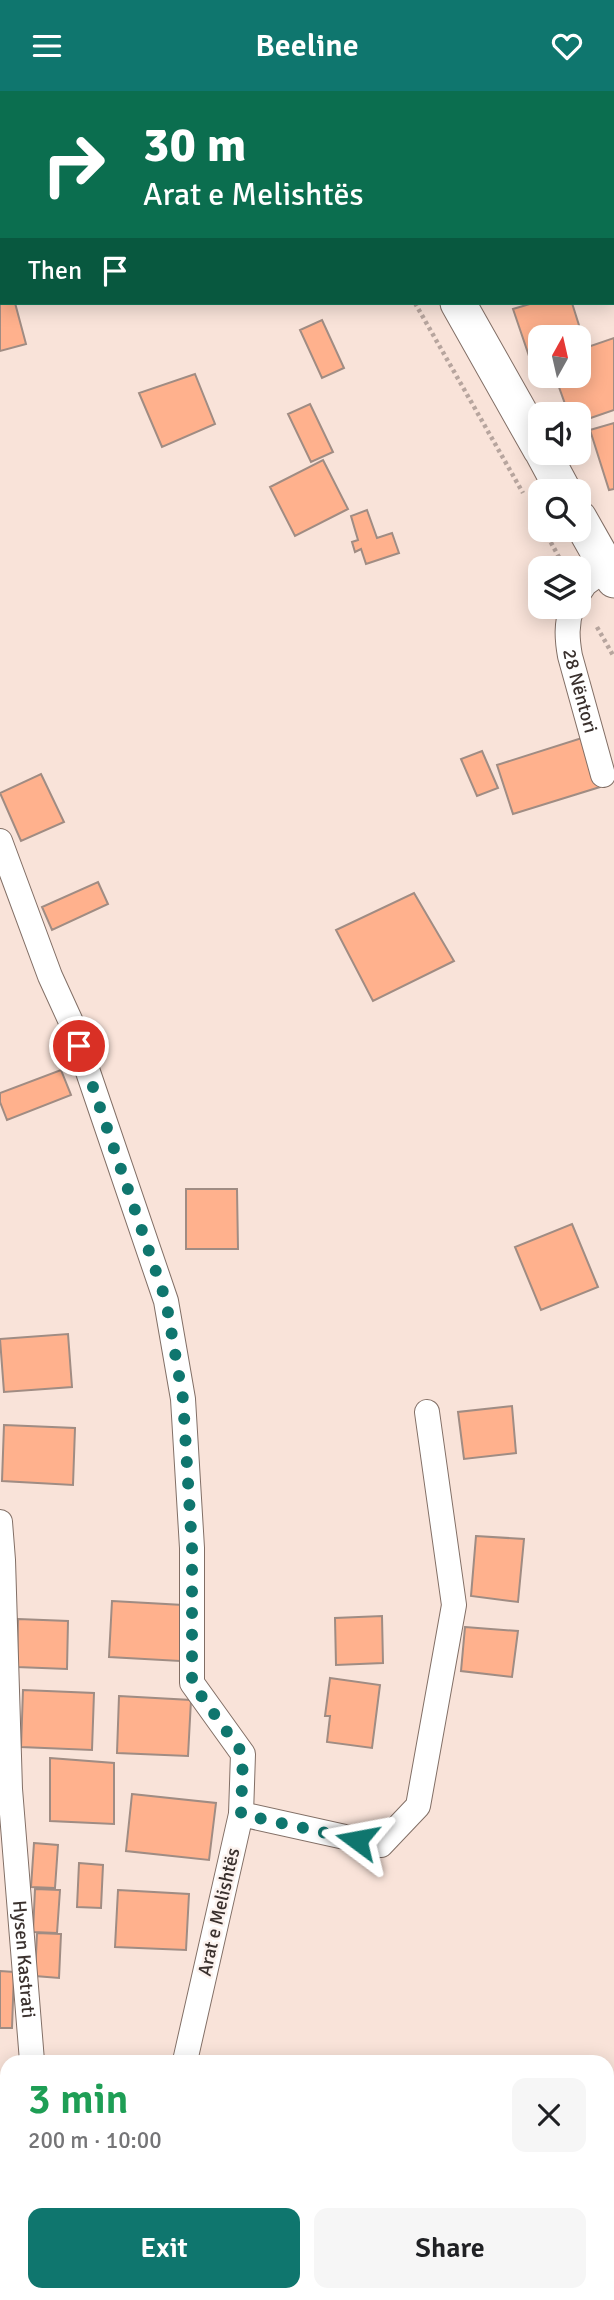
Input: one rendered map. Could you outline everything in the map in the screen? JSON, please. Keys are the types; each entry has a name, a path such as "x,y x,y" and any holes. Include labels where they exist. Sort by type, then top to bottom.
{"main road":[{"path":"459,305 528,426"},
{"path":"591,539 611,574"}],"street":[{"path":"591,582 611,574"},
{"name":"28 Nëntori","path":"569,619 567,636 570,656 603,775"},
{"name":"Arat e Melishtës","path":"0,841 50,976 71,1022 166,1301 183,1399 192,1548 192,1683 243,1754 241,1814 186,2055"},
{"path":"241,1814 381,1846 418,1806 454,1605 427,1412"},
{"name":"Hysen Kastrati","path":"0,1522 10,1789 32,2055"}],"path":[{"path":"416,305 524,494"}],"building":[{"path":"0,305 16,305 26,344 0,351"},
{"path":"526,305 573,305 579,325 528,325 528,353 513,309"},
{"path":"322,320 344,368 322,378 300,330"},
{"path":"614,338 614,410 591,418 591,402 564,402 560,389 592,389 592,346"},
{"path":"195,374 215,424 162,447 139,393"},
{"path":"310,404 333,452 311,462 288,414"},
{"path":"614,423 614,489 609,490 591,430"},
{"path":"323,460 348,509 295,536 270,487"},
{"path":"367,510 377,538 392,533 399,553 366,564 361,549 355,552 352,542 358,540 351,516"},
{"path":"585,737 600,787 513,814 497,765"},
{"path":"482,751 498,788 477,796 461,759"},
{"path":"41,774 64,822 21,841 0,793"},
{"path":"98,882 108,904 52,930 42,907"},
{"path":"414,893 454,961 373,1001 336,930"},
{"path":"61,1070 71,1095 7,1120 0,1102 0,1093"},
{"path":"186,1189 237,1189 238,1249 186,1249"},
{"path":"572,1224 598,1287 541,1310 515,1247"},
{"path":"68,1334 72,1387 4,1392 0,1339"},
{"path":"512,1406 516,1453 464,1459 458,1412"},
{"path":"4,1425 75,1428 73,1485 2,1481"},
{"path":"476,1536 524,1539 518,1602 471,1596"},
{"path":"112,1601 183,1605 180,1661 109,1657"},
{"path":"382,1616 383,1663 336,1665 335,1618"},
{"path":"18,1619 68,1621 67,1669 17,1667"},
{"path":"465,1627 518,1631 512,1677 461,1671"},
{"path":"330,1678 380,1685 372,1748 327,1742 330,1716 325,1716"},
{"path":"23,1690 94,1693 92,1750 21,1747"},
{"path":"119,1696 191,1700 188,1756 117,1753"},
{"path":"50,1758 114,1763 114,1824 50,1821"},
{"path":"132,1794 216,1803 209,1860 126,1851"},
{"path":"34,1843 58,1845 55,1888 31,1887"},
{"path":"79,1863 103,1865 101,1908 77,1907"},
{"path":"35,1889 60,1890 57,1933 33,1932"},
{"path":"118,1890 189,1894 186,1950 115,1947"},
{"path":"37,1933 61,1934 59,1978 35,1976"},
{"path":"0,1971 14,1972 12,2028 0,2028"}],"route":[{"path":"79,1046 166,1301 174,1343 183,1399 192,1548 192,1683 243,1754 241,1814 357,1840"}]}
